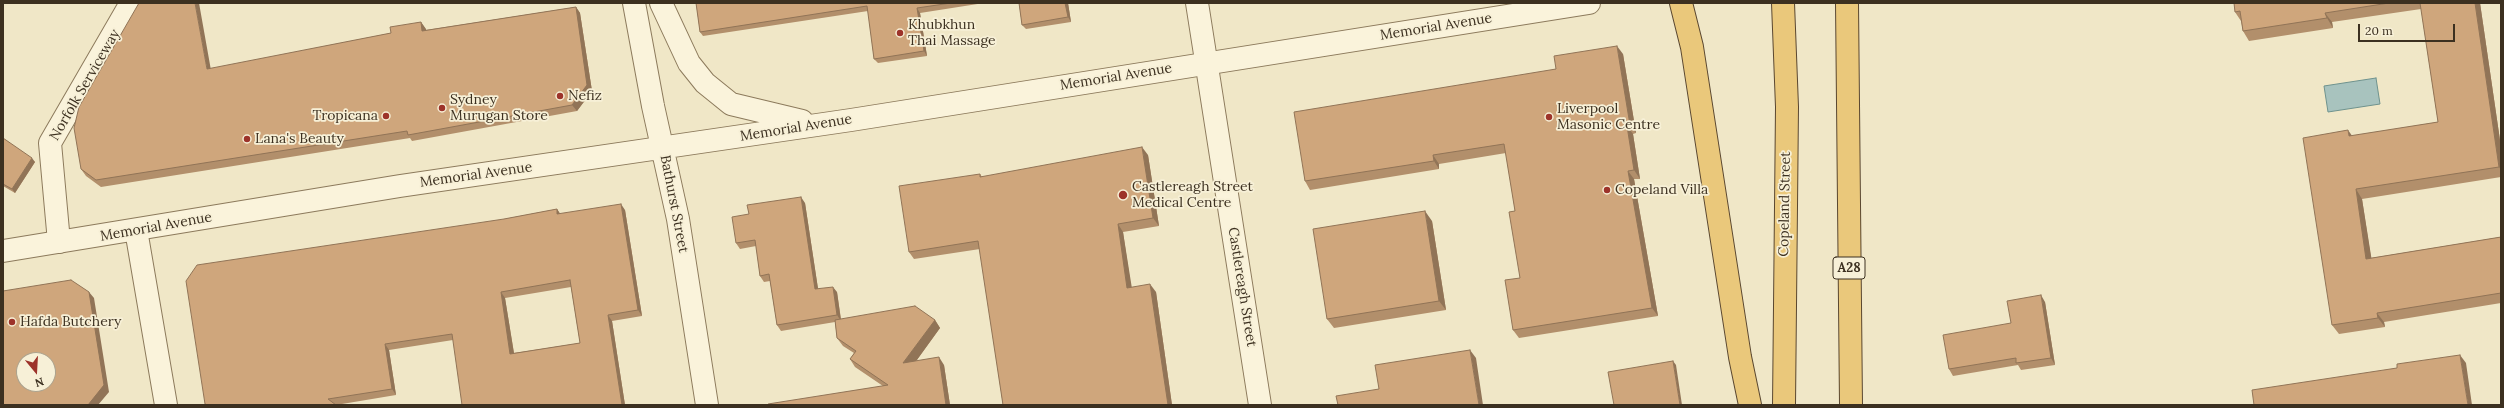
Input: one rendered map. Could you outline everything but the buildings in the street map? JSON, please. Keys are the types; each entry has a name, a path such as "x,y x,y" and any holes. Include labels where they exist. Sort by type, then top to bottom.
{"highway":[{"path":"1681,3 1692,47 1740,357 1750,405"},
{"name":"Copeland Street","path":"1783,3 1787,107 1784,405"},
{"name":"A28","path":"1847,3 1851,405"}],"street":[{"name":"Norfolk Serviceway","path":"59,242 50,143 131,3"},
{"name":"Bathurst Street","path":"634,3 662,148 678,219 707,405"},
{"path":"661,3 689,63 705,83 731,104 777,116 821,124"},
{"name":"Castlereagh Street","path":"1197,3 1208,62 1260,405"},
{"name":"Memorial Avenue","path":"3,251 400,186 821,124 1589,3"},
{"path":"136,230 166,405"}],"water":[{"path":"2376,78 2380,104 2328,112 2324,86"}],"place":[{"name":"Khubkhun Thai Massage","path":"900,33"},
{"name":"Nefiz","path":"560,96"},
{"name":"Sydney Murugan Store","path":"442,108"},
{"name":"Tropicana","path":"386,116"},
{"name":"Liverpool Masonic Centre","path":"1549,117"},
{"name":"Lana's Beauty","path":"247,139"},
{"name":"Copeland Villa","path":"1607,190"},
{"name":"Castlereagh Street Medical Centre","path":"1123,195"},
{"name":"Hafda Butchery","path":"12,322"}]}
